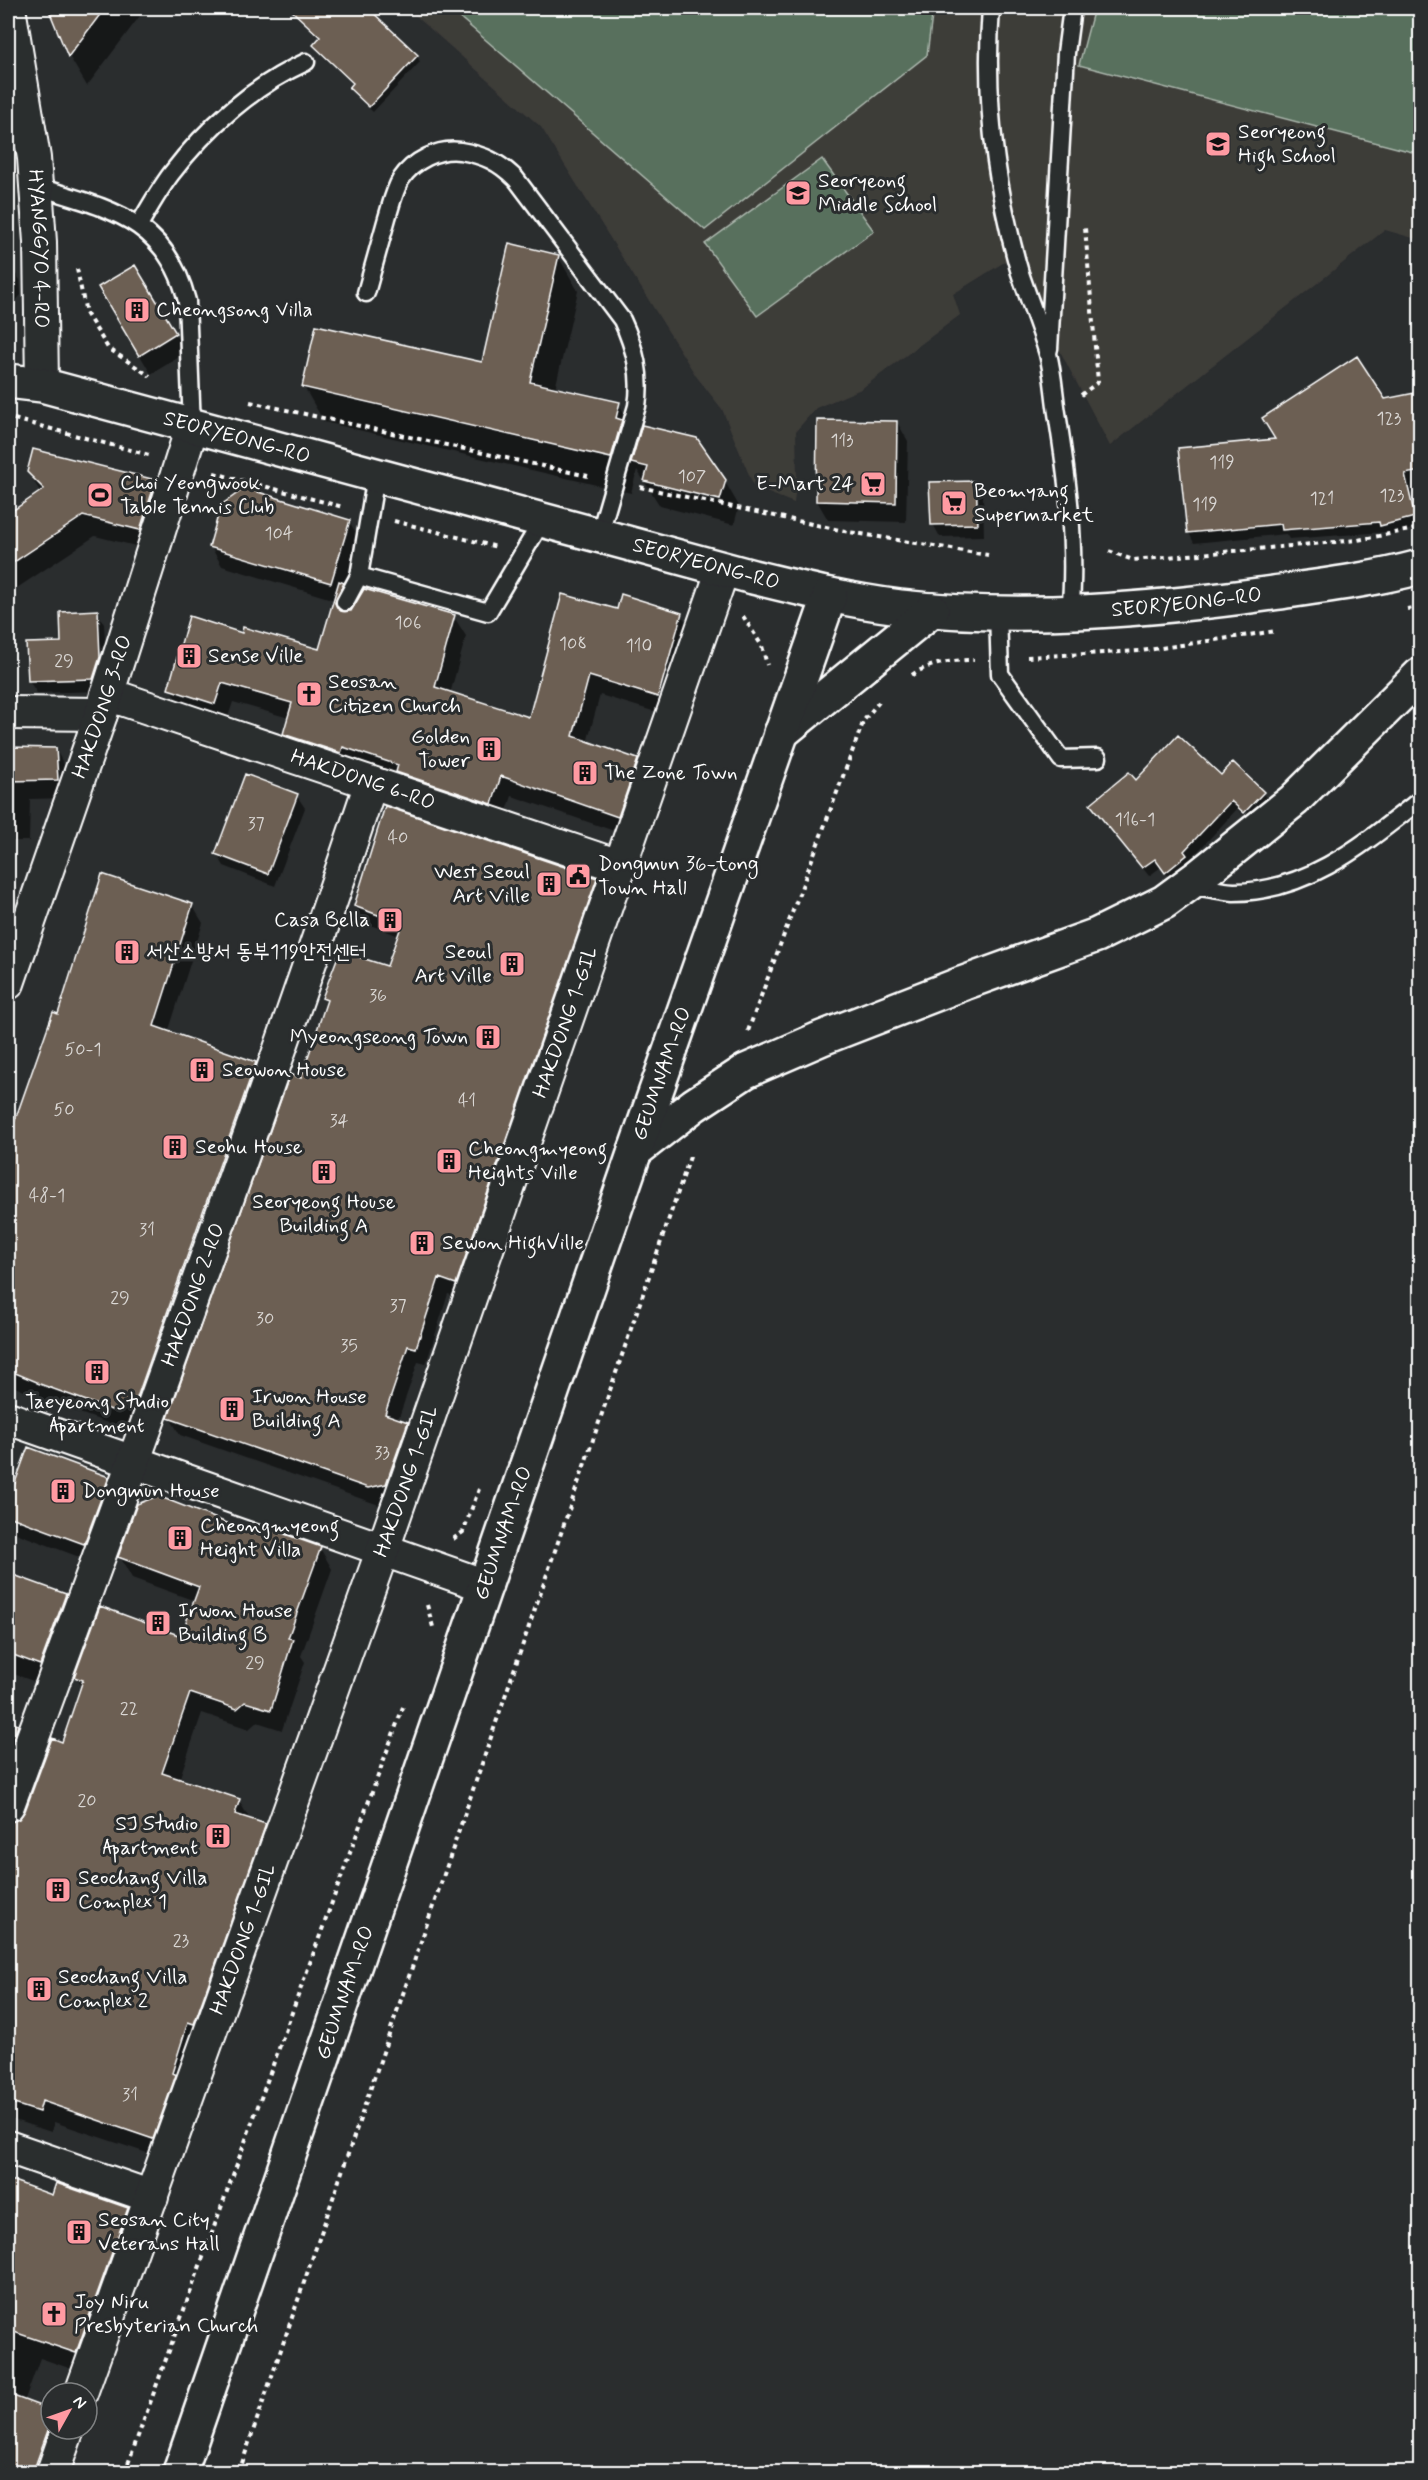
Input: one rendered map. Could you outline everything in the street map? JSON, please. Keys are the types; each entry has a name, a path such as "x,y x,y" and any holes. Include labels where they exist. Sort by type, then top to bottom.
{"street":[{"name":"HYANGGYO 4-RO","path":"9,8 34,158 40,242 42,385"},
{"name":"SEORYEONG-RO","path":"8,381 42,385 723,569 830,595 897,607 998,613 1070,612 1238,598 1352,581 1420,567"},
{"name":"HAKDONG 3-RO","path":"8,983 104,704 192,427"},
{"name":"HAKDONG 1-GIL","path":"85,2381 382,1550 723,569"},
{"name":"GEUMNAM-RO","path":"180,2472 779,734 830,595"},
{"path":"779,734 932,610"},
{"path":"635,1151 712,1092 746,1071 822,1038 1097,935 1156,907 1294,800 1420,675"},
{"name":"HAKDONG 6-RO","path":"8,713 104,704 371,783 620,866"},
{"name":"HAKDONG 2-RO","path":"8,1805 135,1462 297,1004 371,783"},
{"path":"8,1418 486,1586"},
{"path":"8,2147 152,2197"},
{"path":"53,2472 65,2441"}],"lane":[{"path":"991,8 988,77 990,115 1000,186 1020,271 1048,356 1062,446 1074,579 1070,612"},
{"path":"1048,356 1066,53 1072,8"},
{"path":"139,225 171,174 215,126 280,73 306,62"},
{"path":"366,293 396,190 407,171 428,157 454,151 479,154 494,160 516,179 622,320 632,341 637,360 639,394 599,536"},
{"path":"36,186 120,214 139,225 166,253 182,283 189,323 192,427"},
{"path":"345,602 359,576 376,476"},
{"path":"359,576 488,612 542,521"},
{"path":"998,613 1000,674 1061,759 1098,758"},
{"path":"1187,885 1232,892 1255,891 1302,880 1347,855 1420,800"}],"path":[{"path":"75,262 87,313 108,348 132,366 165,384 191,389"},
{"path":"245,401 849,532 988,555"},
{"path":"1109,551 1133,560 1358,540 1420,528"},
{"path":"1400,610 1420,606"},
{"path":"910,676 918,671 956,660 1141,651 1287,629"},
{"path":"747,1034 864,720 882,698"},
{"path":"239,2472 693,1148"},
{"path":"428,1605 433,1625 429,1636"},
{"path":"125,2472 405,1703"}],"shaded area":[{"path":"407,8 1420,8 1420,240 1385,230 1110,446 1011,258 953,294 960,315 861,389 816,408 796,431 797,476 794,503 754,487 722,409 696,376 541,127"}],"green space":[{"path":"449,8 933,8 927,55 705,230"},
{"path":"1094,8 1420,8 1420,154 1079,65"},
{"path":"822,159 874,231 757,316 705,244"}],"building":[{"path":"48,8 105,8 68,57"},
{"path":"289,8 368,8 418,55 369,107 349,88 353,83 313,45 320,37"},
{"path":"509,243 559,255 530,382 620,402 616,418 622,420 611,458 302,387 316,325 482,362"},
{"name":"Cheongsong Villa","path":"135,265 176,333 139,356 98,287"},
{"path":"1357,356 1385,399 1420,392 1420,471 1405,474 1415,517 1380,526 1379,522 1282,530 1281,524 1187,533 1178,448 1275,439 1262,418"},
{"path":"817,420 897,421 896,503 816,501"},
{"path":"642,425 697,438 726,480 720,500 644,481 648,467 631,463"},
{"path":"33,449 156,480 140,530 83,516 8,566 8,514 44,489 27,472"},
{"name":"Beomyang Supermarket","path":"976,481 978,524 931,525 929,482"},
{"path":"245,488 350,520 331,583 209,547 221,505"},
{"path":"339,581 344,583 335,603 341,611 351,611 364,589 455,615 435,687 529,717 562,594 617,609 621,594 682,613 658,697 589,676 573,736 638,759 618,817 501,776 492,804 396,772 398,765 343,747 341,753 283,734 292,703 222,683 215,704 168,689 189,616 242,633 243,627 319,649"},
{"path":"98,610 100,657 93,679 28,681 26,643 61,642 60,612"},
{"path":"1178,735 1221,775 1233,762 1264,792 1244,813 1231,801 1184,851 1187,855 1165,873 1155,859 1142,868 1090,804 1129,772 1136,780"},
{"path":"8,747 56,748 58,780 8,781"},
{"path":"245,774 298,794 268,874 215,854"},
{"path":"385,806 597,878 456,1284 439,1278 416,1348 408,1346 385,1414 408,1422 386,1484 368,1488 168,1418 290,1074 301,1078 327,1000 322,998 340,951 387,966 402,924 354,906"},
{"path":"102,874 193,904 154,1026 256,1062 133,1409 120,1404 117,1412 8,1370 8,1140 53,1012 58,1014"},
{"name":"Dongmun House","path":"28,1447 109,1477 84,1544 8,1516 8,1502"},
{"path":"158,1496 258,1535 262,1526 321,1547 288,1638 293,1639 271,1710 245,1702 237,1709 190,1693 162,1773 240,1799 235,1814 266,1824 194,2024 188,2022 172,2073 176,2075 153,2139 42,2101 39,2112 8,2102 8,1822 19,1819 25,1811 52,1738 62,1742 83,1680 74,1677 100,1606 181,1636 199,1587 118,1557 137,1504"},
{"path":"8,1573 66,1594 40,1665 8,1653"},
{"path":"8,1721 18,1725 8,1754"},
{"path":"8,2179 52,2195 56,2183 128,2208 76,2353 8,2330"},
{"path":"8,2394 39,2406 39,2441 44,2441 33,2472 8,2472"}],"place":[{"name":"Seoryeong High School","path":"1218,144"},
{"name":"Seoryeong Middle School","path":"798,193"},
{"name":"Cheongsong Villa","path":"137,310"},
{"name":"E-Mart 24","path":"873,484"},
{"name":"Choi Yeongwook Table Tennis Club","path":"100,495"},
{"name":"Beomyang Supermarket","path":"954,503"},
{"name":"Sense Ville","path":"189,656"},
{"name":"Seosan Citizen Church","path":"309,694"},
{"name":"Golden Tower","path":"489,749"},
{"name":"The Zone Town","path":"585,773"},
{"name":"Dongmun 36-tong Town Hall","path":"578,876"},
{"name":"West Seoul Art Ville","path":"549,884"},
{"name":"Casa Bella","path":"390,920"},
{"name":"서산소방서 동부119안전센터","path":"127,952"},
{"name":"Seoul Art Ville","path":"512,964"},
{"name":"Myeongseong Town","path":"488,1037"},
{"name":"Seowon House","path":"202,1070"},
{"name":"Seohu House","path":"175,1147"},
{"name":"Cheongmyeong Heights Ville","path":"449,1161"},
{"name":"Seoryeong House Building A","path":"324,1172"},
{"name":"Sewon HighVille","path":"422,1243"},
{"name":"Taeyeong Studio Apartment","path":"97,1372"},
{"name":"Irwon House Building A","path":"232,1409"},
{"name":"Dongmun House","path":"63,1491"},
{"name":"Cheongmyeong Height Villa","path":"180,1538"},
{"name":"Irwon House Building B","path":"158,1623"},
{"name":"SJ Studio Apartment","path":"218,1836"},
{"name":"Seochang Villa Complex 1","path":"58,1890"},
{"name":"Seochang Villa Complex 2","path":"39,1989"},
{"name":"Seosan City Veterans Hall","path":"79,2232"},
{"name":"Joy Niru Presbyterian Church","path":"54,2314"}]}
